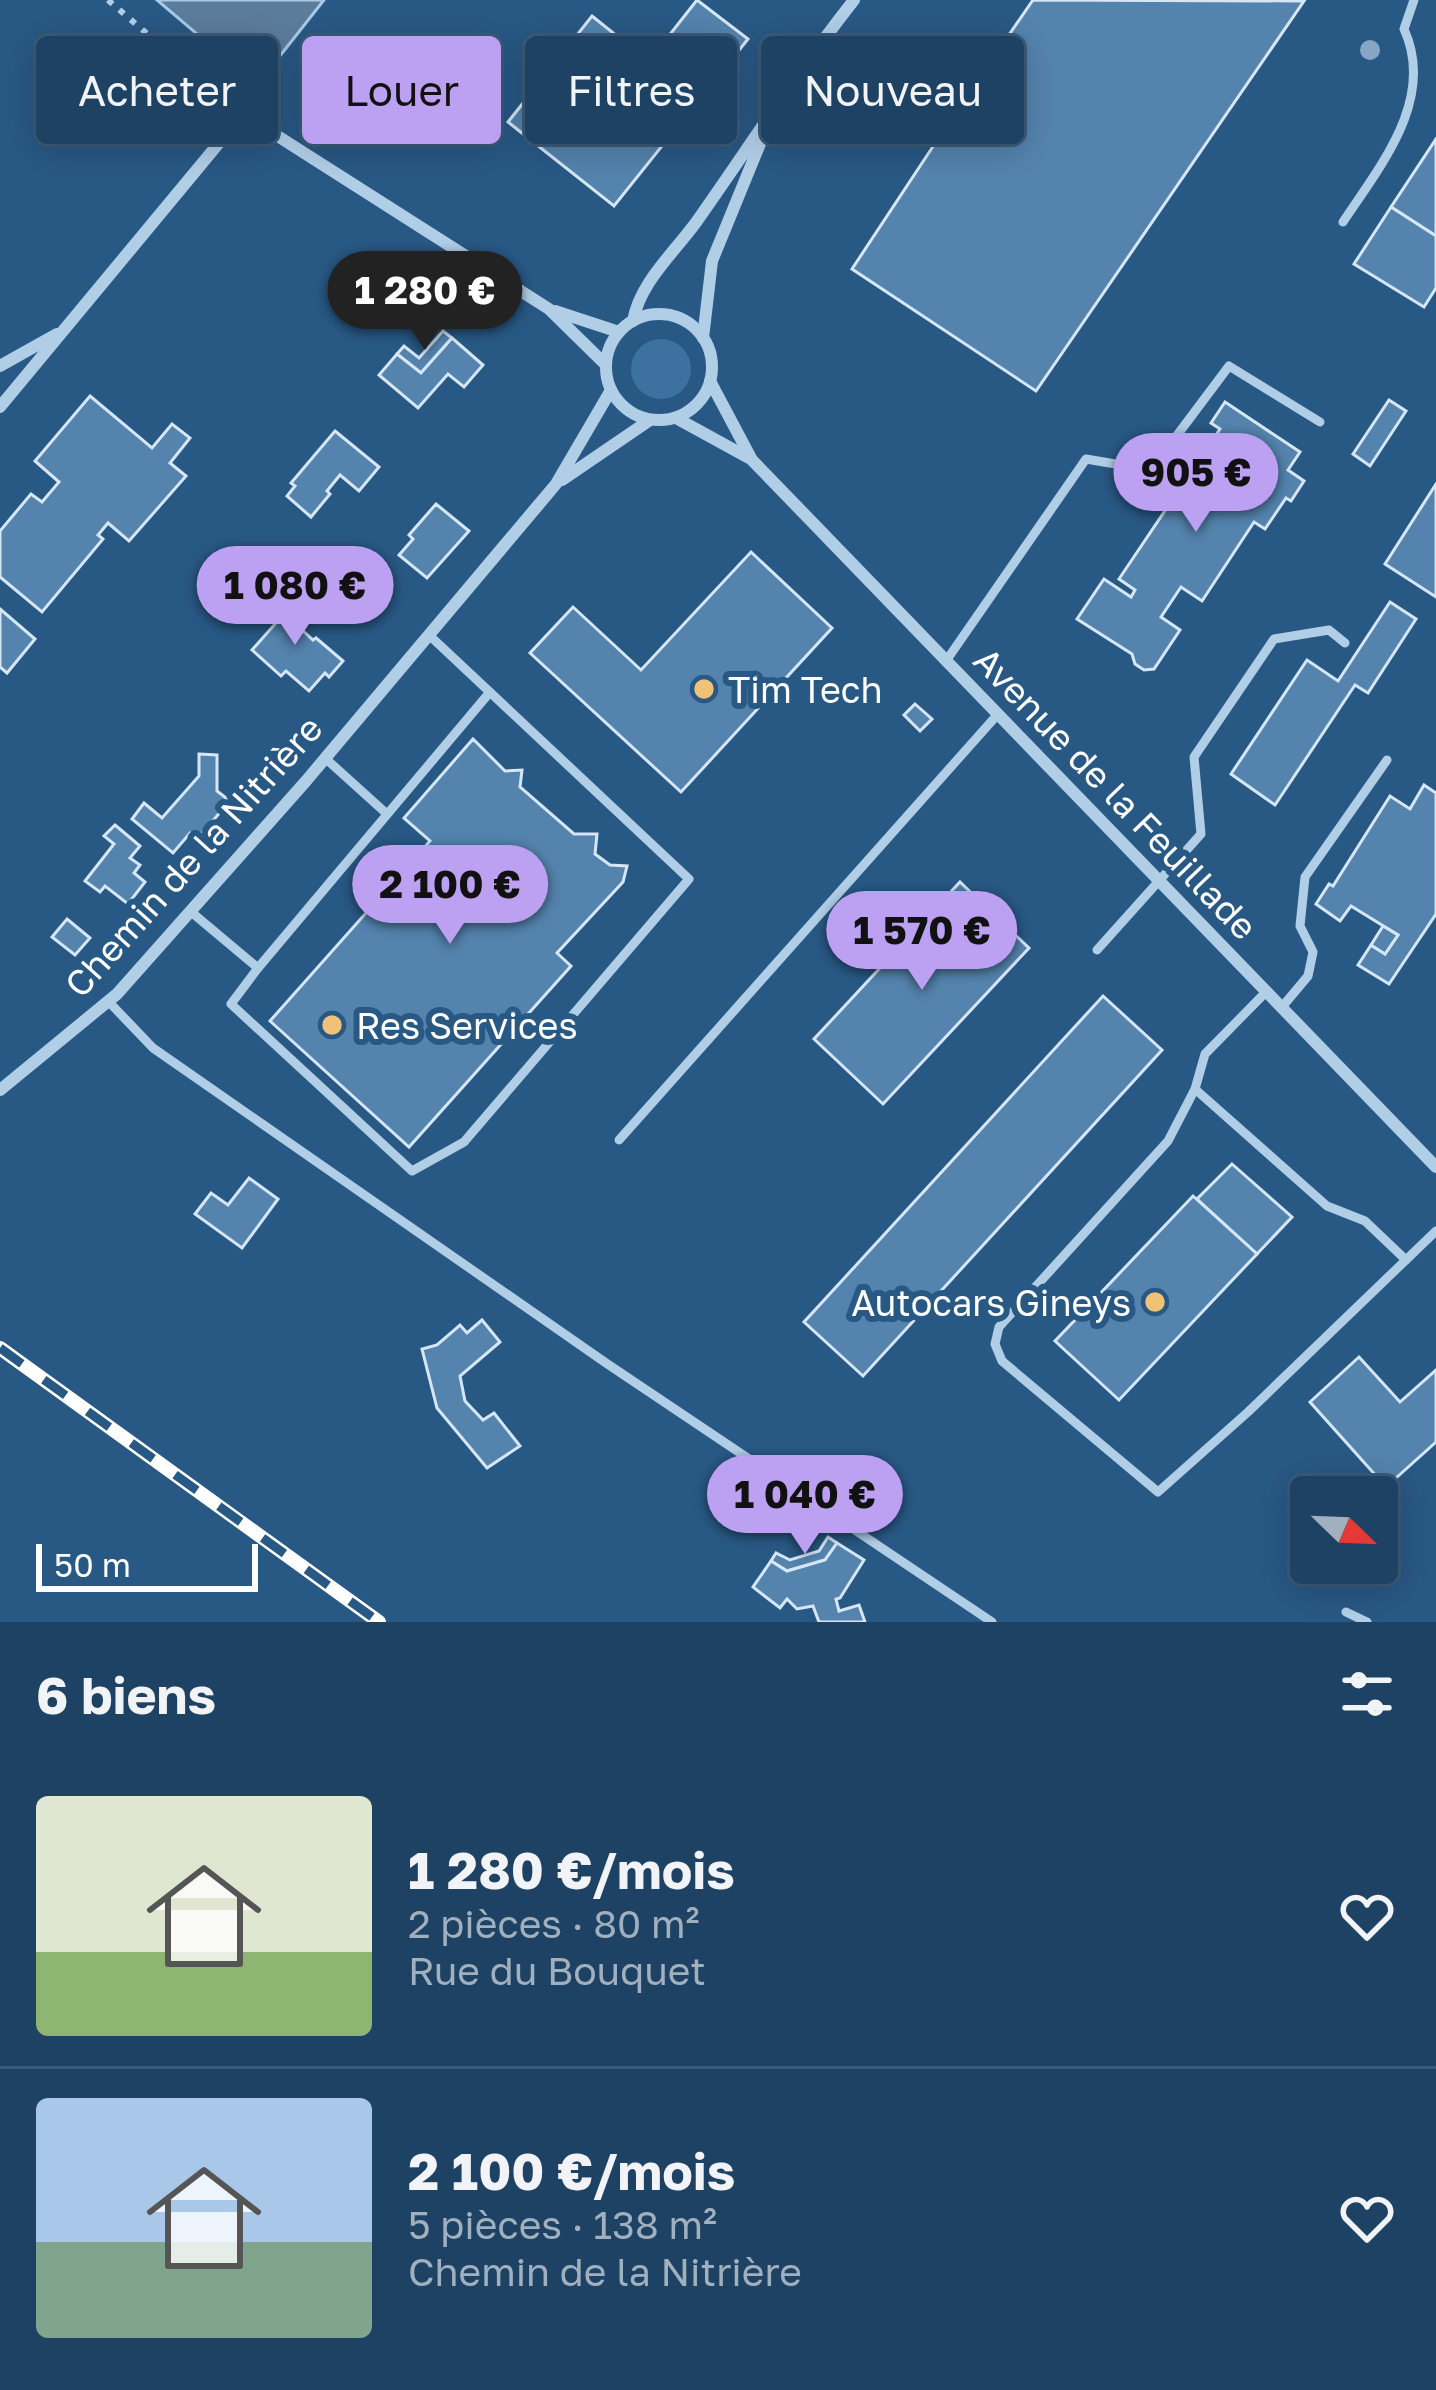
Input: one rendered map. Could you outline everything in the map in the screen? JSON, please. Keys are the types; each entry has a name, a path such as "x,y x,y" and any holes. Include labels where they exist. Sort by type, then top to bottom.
{"street":[{"path":"826,36 854,0"},
{"path":"633,321 637,298 761,128"},
{"path":"278,136 548,309 606,364"},
{"path":"703,338 712,261 761,143"},
{"path":"0,406 218,144"},
{"path":"548,309 619,332"},
{"path":"664,314 693,326 703,338 712,366 710,381 703,397 676,418 650,420 627,410 611,390 606,364 610,347 633,321 664,314"},
{"path":"0,365 64,330"},
{"name":"Avenue de la Feuillade","path":"710,381 752,460 1266,992 1433,1158"},
{"name":"Chemin de la Nitrière","path":"0,1090 108,1001 325,758 556,484 611,390"},
{"name":"Avenue de la Feuillade","path":"676,418 752,460"},
{"name":"Chemin de la Nitrière","path":"556,484 650,420"}],"lane":[{"path":"1343,222 1391,149 1415,90 1413,49 1404,28 1414,0"},
{"path":"946,661 1086,459 1151,470 1229,366 1320,422"},
{"path":"1097,950 1201,834 1194,757 1274,639 1329,630 1345,643"},
{"path":"429,635 490,692 689,879 464,1142 412,1171 230,1004 490,692"},
{"path":"620,1140 998,714"},
{"path":"325,758 387,814"},
{"path":"1282,1007 1308,976 1313,952 1300,926 1305,877 1387,760"},
{"path":"190,911 258,968"},
{"path":"1266,992 1205,1054 1195,1089 1168,1141 999,1327 995,1344 1002,1361 1158,1492 1436,1231"},
{"path":"108,1001 153,1048 606,1363 992,1622"},
{"path":"1195,1089 1328,1206 1365,1221 1406,1260"},
{"path":"1346,1612 1367,1622"}],"path":[{"path":"108,0 150,36"}],"shaded area":[{"path":"157,0 324,0 278,58 278,36 199,36"},
{"path":"661,339 682,348 691,369 682,390 661,399 640,390 631,369 640,348"}],"building":[{"path":"697,0 748,39 737,53 737,36 671,33"},
{"path":"1033,0 1304,1 1036,391 852,269 935,144 1024,144 1024,36 1008,36"},
{"path":"592,16 617,36 576,36"},
{"path":"525,101 525,135 508,122"},
{"path":"1436,139 1436,236 1391,207"},
{"path":"536,144 664,144 614,206"},
{"path":"1391,207 1436,236 1436,288 1424,307 1354,264"},
{"path":"443,331 452,338 421,373 397,354 404,346 419,358"},
{"path":"452,338 483,365 464,387 448,374 418,408 379,375 397,354 421,373"},
{"path":"90,396 152,448 172,424 190,438 170,463 186,476 129,541 108,523 98,535 103,539 42,612 0,577 0,531 31,494 42,502 59,482 35,461"},
{"path":"1389,400 1406,411 1370,466 1353,454"},
{"path":"1225,402 1300,452 1288,470 1304,481 1265,529 1254,522 1202,601 1181,587 1161,617 1180,630 1154,669 1144,670 1132,654 1077,619 1104,579 1131,597 1135,590 1119,579 1220,429 1211,423"},
{"path":"335,431 379,467 359,491 340,475 311,517 287,496 295,486 291,483"},
{"path":"1436,484 1436,597 1385,564"},
{"path":"436,504 469,531 427,578 399,555 413,539 409,535"},
{"path":"751,552 832,628 681,792 530,653 573,607 641,670"},
{"path":"288,596 307,614 298,626 343,661 309,691 286,671 281,676 252,650 276,623 269,617"},
{"path":"1390,602 1416,619 1368,693 1355,685 1275,805 1231,774 1307,660 1338,681"},
{"path":"0,609 35,639 7,673 0,667"},
{"path":"915,704 932,719 920,731 904,715"},
{"path":"473,739 505,771 522,770 520,787 574,834 597,834 595,854 610,865 627,866 623,882 557,953 571,966 409,1147 270,1021 430,841 404,818"},
{"path":"199,754 217,755 217,791 230,801 197,839 190,833 173,853 132,819 144,803 162,818 199,776"},
{"path":"1424,785 1436,793 1436,914 1389,984 1358,965 1371,945 1385,954 1398,935 1351,906 1340,921 1316,904 1329,884 1333,886 1390,796 1410,809"},
{"path":"115,825 140,846 130,858 140,865 134,873 145,882 128,904 105,886 100,892 85,881 114,844 104,836"},
{"path":"960,882 1029,948 883,1104 814,1039"},
{"path":"67,919 90,938 75,955 52,937"},
{"path":"1383,926 1398,935 1385,954 1371,945"},
{"path":"1103,996 1162,1050 863,1376 804,1322"},
{"path":"1232,1164 1292,1217 1257,1254 1197,1199"},
{"path":"249,1178 278,1199 242,1248 195,1214 211,1193 228,1205"},
{"path":"1193,1196 1257,1254 1119,1400 1055,1341"},
{"path":"482,1320 500,1342 460,1376 465,1401 483,1420 494,1413 520,1446 487,1468 437,1408 422,1349 437,1345 460,1325 467,1333"},
{"path":"1359,1357 1400,1402 1436,1370 1436,1442 1398,1476 1376,1476 1310,1402"},
{"path":"828,1537 837,1543 825,1560 787,1571 771,1561 776,1553 790,1560 819,1551"},
{"path":"837,1543 864,1560 836,1599 839,1611 859,1605 865,1622 819,1622 813,1606 797,1609 787,1599 780,1608 753,1587 771,1561 787,1571 825,1560"}],"railway":[{"path":"0,1348 379,1622"}],"place":[{"name":"Tim Tech","path":"704,689"},
{"name":"Res Services","path":"332,1025"},
{"name":"Autocars Gineys","path":"1155,1302"}]}
